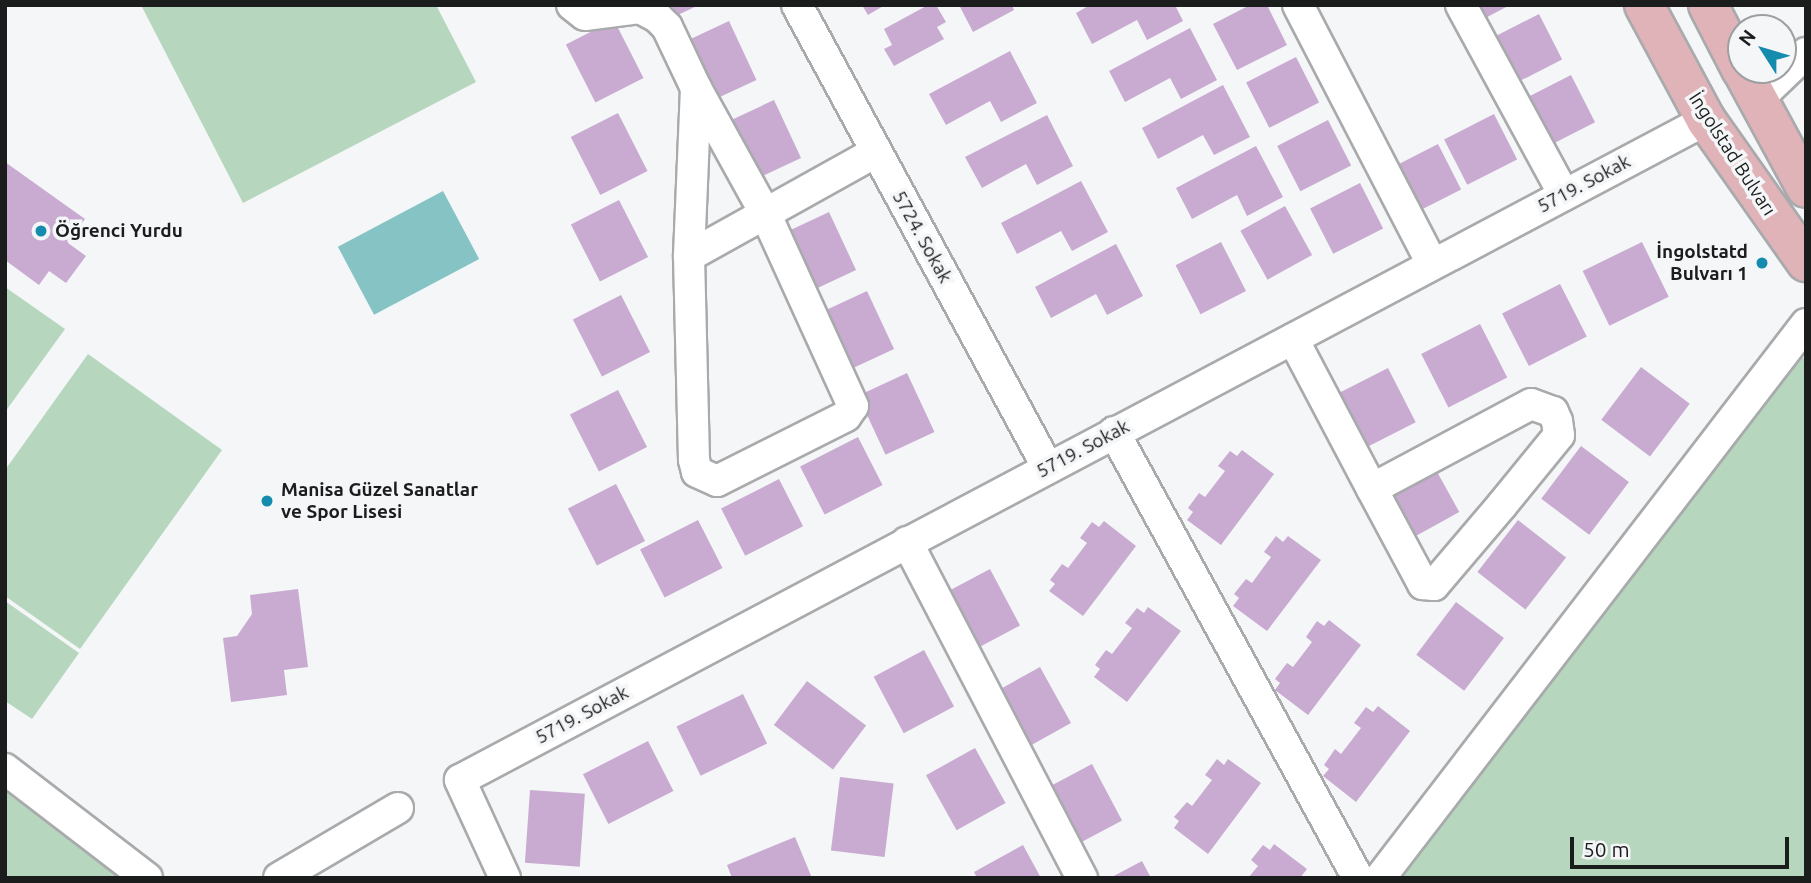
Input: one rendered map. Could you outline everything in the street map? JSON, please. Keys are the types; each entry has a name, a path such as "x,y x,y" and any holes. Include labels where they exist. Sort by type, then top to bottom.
{"main road":[{"name":"İngolstad Bulvarı","path":"1644,5 1706,120 1806,262"},
{"path":"1708,5 1727,42"},
{"path":"1749,84 1806,188"}],"street":[{"path":"572,5 584,15 640,8 657,17 667,27 696,88 765,213 853,407 846,416 717,481 697,472 694,460 689,256 696,88"},
{"name":"5724. Sokak","path":"797,5 1048,468"},
{"path":"1298,5 1432,264"},
{"path":"1461,5 1564,195"},
{"name":"5719. Sokak","path":"505,878 460,780 1706,120"},
{"path":"689,256 876,152"},
{"path":"1380,878 1806,324"},
{"path":"1293,339 1371,489 1423,584 1434,585 1559,435 1557,421 1553,412 1531,404 1371,489"},
{"path":"1114,432 1358,878"},
{"path":"907,542 1082,878"},
{"path":"5,769 147,878"},
{"path":"279,878 398,808"}],"green space":[{"path":"141,5 436,5 476,82 243,203"},
{"path":"5,287 65,329 5,412"},
{"path":"88,354 222,450 80,649 5,596 5,470"},
{"path":"1800,354 1806,361 1806,878 1395,878"},
{"path":"5,601 79,653 32,719 5,701"},
{"path":"5,779 134,878 5,878"}],"water":[{"path":"443,191 479,259 374,315 338,247"}],"building":[{"path":"658,5 699,5 665,21"},
{"path":"862,5 885,5 868,15"},
{"path":"928,5 936,5 946,22 937,27 944,39 894,66 884,49 892,45 884,29"},
{"path":"959,5 1012,5 1014,10 973,32"},
{"path":"1090,5 1175,5 1183,21 1147,40 1137,20 1092,44 1076,13"},
{"path":"1250,5 1267,5 1287,45 1237,70 1213,24"},
{"path":"1467,5 1510,5 1476,23"},
{"path":"1539,14 1562,59 1511,85 1488,40"},
{"path":"614,20 644,78 595,102 566,45"},
{"path":"729,21 756,80 708,102 681,43"},
{"path":"1190,28 1217,80 1181,99 1170,78 1125,102 1109,71"},
{"path":"1010,51 1037,103 1001,122 990,101 946,125 929,94"},
{"path":"1296,57 1319,102 1269,128 1246,82"},
{"path":"1571,75 1595,122 1545,148 1521,100"},
{"path":"1223,85 1250,137 1214,155 1203,135 1158,159 1142,128"},
{"path":"774,100 801,158 753,180 726,122"},
{"path":"618,113 648,171 600,195 571,137"},
{"path":"1494,114 1517,159 1467,185 1444,139"},
{"path":"1047,115 1073,166 1037,185 1026,164 982,188 965,157"},
{"path":"1328,120 1351,165 1300,191 1277,146"},
{"path":"1438,144 1461,189 1410,215 1387,170"},
{"path":"1256,146 1283,197 1247,216 1237,195 1192,219 1176,188"},
{"name":"Öğrenci Yurdu","path":"5,162 85,219 68,243 86,256 66,283 49,271 39,285 5,260"},
{"path":"1081,181 1108,232 1072,251 1061,231 1017,254 1001,223"},
{"path":"1360,183 1383,228 1333,254 1310,208"},
{"path":"619,200 648,257 600,282 571,225"},
{"path":"1285,206 1312,255 1268,280 1240,231"},
{"path":"829,212 856,270 808,292 781,234"},
{"path":"1221,242 1246,291 1201,314 1176,265"},
{"path":"1642,242 1669,297 1609,326 1583,271"},
{"path":"1116,244 1143,296 1107,315 1096,294 1051,318 1035,287"},
{"path":"1560,284 1587,337 1529,366 1502,314"},
{"path":"867,291 894,349 845,372 818,314"},
{"path":"621,295 650,352 602,377 573,320"},
{"path":"1480,324 1507,377 1448,407 1421,354"},
{"path":"1641,367 1690,404 1650,456 1601,420"},
{"path":"1388,368 1416,422 1358,452 1330,398"},
{"path":"907,373 934,432 886,455 858,396"},
{"path":"618,390 647,447 599,472 570,415"},
{"path":"858,437 883,485 825,515 800,467"},
{"path":"1581,446 1629,482 1589,535 1541,499"},
{"path":"1242,450 1274,474 1221,545 1187,520 1193,512 1188,508 1199,493 1205,497 1225,471 1218,466 1230,451 1237,456"},
{"path":"1436,470 1459,512 1407,541 1384,499"},
{"path":"779,479 803,526 745,556 721,509"},
{"path":"616,484 645,541 597,566 568,509"},
{"path":"698,520 723,568 665,598 640,550"},
{"path":"1518,520 1566,558 1525,610 1477,572"},
{"path":"1104,521 1136,546 1083,616 1049,591 1055,584 1050,580 1062,564 1068,568 1087,543 1080,538 1092,522 1099,527"},
{"path":"1276,536 1283,542 1288,536 1321,560 1267,631 1233,606 1239,598 1234,594 1246,579 1252,583 1271,557 1264,552"},
{"path":"990,569 1020,626 970,652 940,596"},
{"path":"298,589 308,667 284,670 287,695 231,702 223,638 237,636 252,614 250,595"},
{"path":"1456,602 1504,638 1464,691 1416,655"},
{"path":"1148,607 1181,631 1127,702 1094,677 1100,669 1095,665 1106,650 1112,654 1132,628 1125,623 1137,608 1144,613"},
{"path":"1329,620 1361,645 1308,715 1275,690 1280,683 1275,679 1287,663 1293,667 1312,642 1306,637 1317,621 1324,626"},
{"path":"924,650 954,707 904,733 874,677"},
{"path":"1040,667 1071,723 1022,750 991,694"},
{"path":"807,681 866,726 833,769 774,725"},
{"path":"743,694 767,743 701,776 676,726"},
{"path":"1378,706 1410,731 1356,802 1323,776 1329,769 1324,765 1335,749 1341,754 1361,728 1354,723 1366,707 1373,712"},
{"path":"648,741 673,791 608,824 583,774"},
{"path":"975,748 1006,803 957,830 926,775"},
{"path":"1217,759 1224,765 1228,759 1261,783 1208,854 1174,828 1179,821 1174,817 1187,802 1192,806 1212,780 1205,775"},
{"path":"1092,764 1122,821 1072,847 1042,791"},
{"path":"840,777 894,784 885,857 831,850"},
{"path":"530,790 585,794 580,867 525,863"},
{"path":"795,837 812,878 732,878 727,865"},
{"path":"1274,844 1307,869 1300,878 1248,878 1258,866 1251,860 1263,845 1270,850"},
{"path":"1023,845 1041,878 977,878 974,872"},
{"path":"1142,861 1151,878 1110,878"}],"place":[{"name":"Öğrenci Yurdu","path":"41,231"},
{"name":"İngolstatd Bulvarı 1","path":"1762,263"},
{"name":"Manisa Güzel Sanatlar ve Spor Lisesi","path":"267,501"}]}
